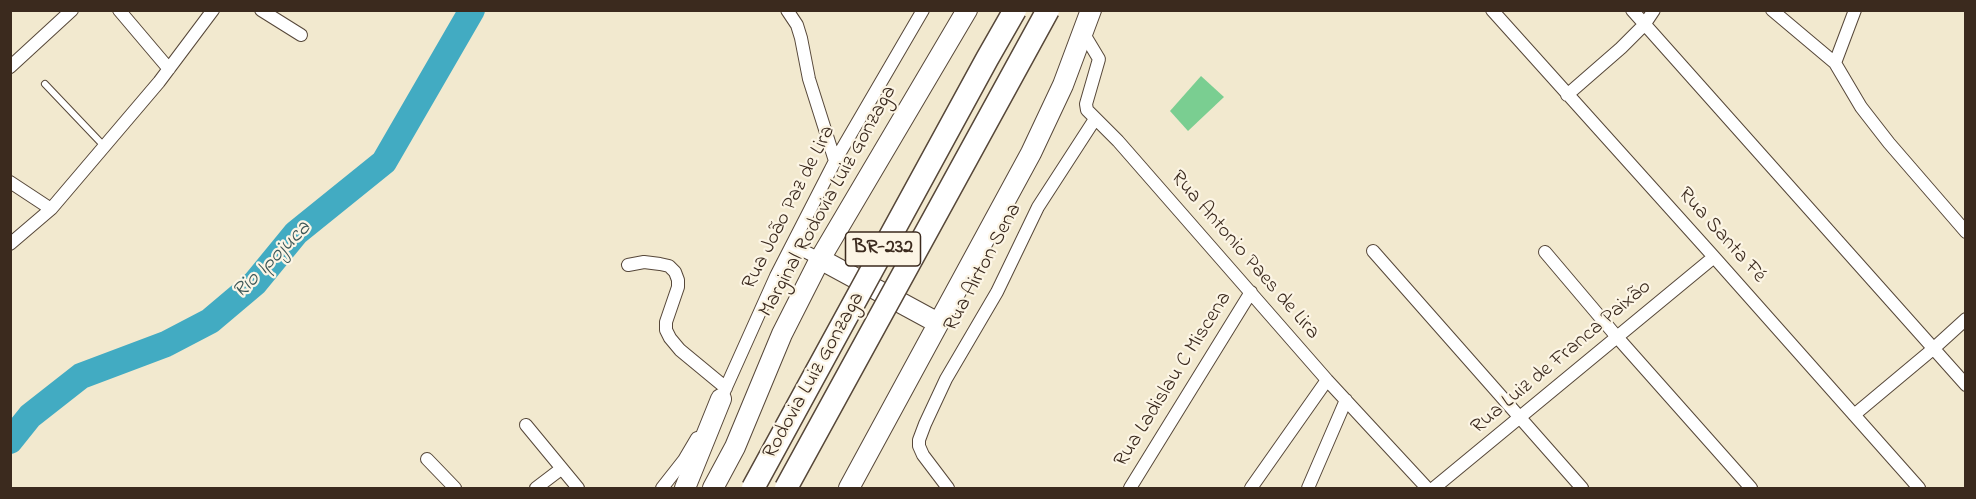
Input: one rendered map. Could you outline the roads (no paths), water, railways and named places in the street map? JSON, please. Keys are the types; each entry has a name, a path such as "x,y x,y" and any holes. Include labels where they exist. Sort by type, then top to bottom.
{"highway":[{"name":"Rodovia Luiz Gonzaga","path":"753,489 1015,10"},
{"name":"Rodovia Luiz Gonzaga","path":"786,489 1048,10"}],"main road":[{"name":"Marginal Rodovia Luiz Gonzaga","path":"713,489 735,447 782,334 820,259 967,10"},
{"path":"849,489 1031,153 1063,85 1084,34 1091,10"},
{"path":"820,259 938,323"},
{"path":"685,489 724,393"}],"street":[{"path":"10,67 72,10"},
{"path":"119,10 169,69"},
{"path":"10,244 51,209 169,69 213,10"},
{"path":"261,10 301,35"},
{"path":"787,10 797,25 809,79 835,161"},
{"name":"Rua João Paz de Lira","path":"662,489 684,460 724,393 758,314 835,161 923,10"},
{"name":"Rua Santa Fé","path":"1492,10 1919,489"},
{"path":"1632,10 1965,385"},
{"path":"1567,95 1644,25 1654,10"},
{"path":"1772,10 1835,63 1861,107 1965,232"},
{"path":"1835,63 1856,10"},
{"path":"1084,34 1099,59 1086,104 1087,110 1095,119"},
{"name":"Rua Antonio Paes de Lira","path":"1095,119 1118,141 1327,380 1427,488"},
{"name":"Rua Airton Sena","path":"948,489 923,455 919,440 946,379 997,291 1038,207 1095,119"},
{"path":"10,182 51,209"},
{"path":"792,245 820,259"},
{"path":"1373,251 1582,489"},
{"path":"1545,252 1751,489"},
{"name":"Rua Luiz de Franca Paixão","path":"1427,488 1519,418 1714,257"},
{"path":"628,265 644,262 660,264 669,266 675,272 678,287 666,322 666,330 680,350 724,393"},
{"name":"Rua Ladislau C Miscena","path":"1130,489 1251,292"},
{"path":"1854,415 1965,319"},
{"path":"1251,489 1327,380"},
{"path":"1308,489 1346,400"},
{"path":"526,425 578,489"},
{"path":"427,459 455,489"},
{"path":"536,489 561,469"}],"lane":[{"path":"45,84 104,146"}],"waterway":[{"name":"Rio Ipojuca","path":"10,441 30,416 81,376 166,344 210,321 255,283 296,233 384,162 472,10"}]}
